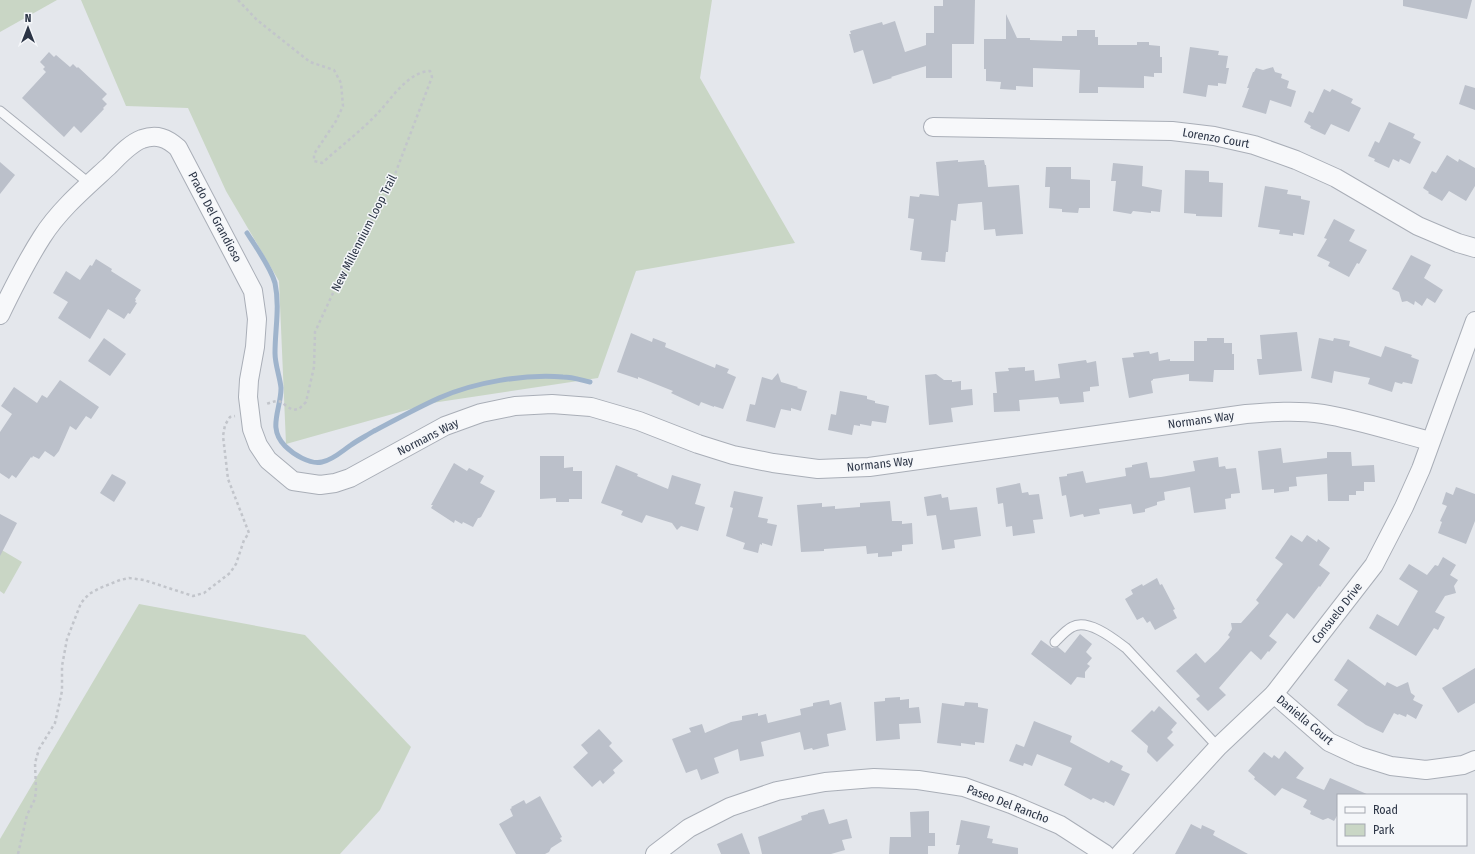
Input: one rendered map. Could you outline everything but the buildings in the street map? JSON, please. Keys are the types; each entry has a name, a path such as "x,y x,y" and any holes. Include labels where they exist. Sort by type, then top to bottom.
{"street":[{"name":"Lorenzo Court","path":"933,127 1172,131 1214,136 1254,145 1296,160 1336,178 1418,226 1458,243 1475,248"},
{"name":"Prado Del Grandioso","path":"0,315 21,272 42,236 61,212 126,150 142,139 156,137 168,139 178,148 253,291 257,319 255,347 249,380 248,397 252,429 258,445 268,460 293,481 320,485 335,483 350,478"},
{"name":"Consuelo Drive","path":"1120,854 1218,747 1274,694 1374,565 1404,507 1421,469 1475,321"},
{"name":"Normans Way","path":"350,478 445,426 487,411 515,406 552,404 591,407 639,421 698,444 732,455 773,463 818,469 869,467 1246,414 1282,412 1322,414 1358,421 1430,441"},
{"name":"Daniella Court","path":"1274,694 1329,742 1359,756 1391,766 1426,770 1463,765 1475,760"},
{"name":"Paseo Del Rancho","path":"655,854 689,828 730,806 777,791 825,782 874,778 918,780 964,787 1060,825 1105,854"}],"lane":[{"path":"0,111 90,184"},
{"path":"1055,642 1072,626 1081,625 1095,628 1112,638 1126,648 1218,747"}],"path":[{"name":"New Millennium Loop Trail","path":"18,854 28,815 35,799 35,763 39,749 55,723 62,691 62,666 67,639 81,603 89,594 100,588 129,578 144,580 193,596 204,593 230,573 236,564 244,540 249,533 228,479 223,436 225,425 230,417 250,412 264,404 277,400 282,401 293,410 299,409 306,402 314,367 315,332 352,252 388,190 432,77 430,71 422,71 397,89 378,113 322,163 314,161 314,154 336,121 343,106 342,83 334,70 310,62 257,20 238,0"}],"green space":[{"path":"0,0 57,0 0,32"},
{"path":"81,0 712,0 700,78 795,243 636,271 598,378 432,403 286,444 279,281 226,191 188,108 126,106"},
{"path":"0,549 22,562 4,594 0,591"},
{"path":"139,604 305,635 411,747 380,810 340,854 0,854 0,839"}],"waterway":[{"path":"247,233 263,258 275,283 277,309 275,353 281,388 276,418 277,432 285,446 292,452 307,460 317,463 330,459 374,431 453,392 500,380 516,378 548,376 566,377 590,382"}]}
